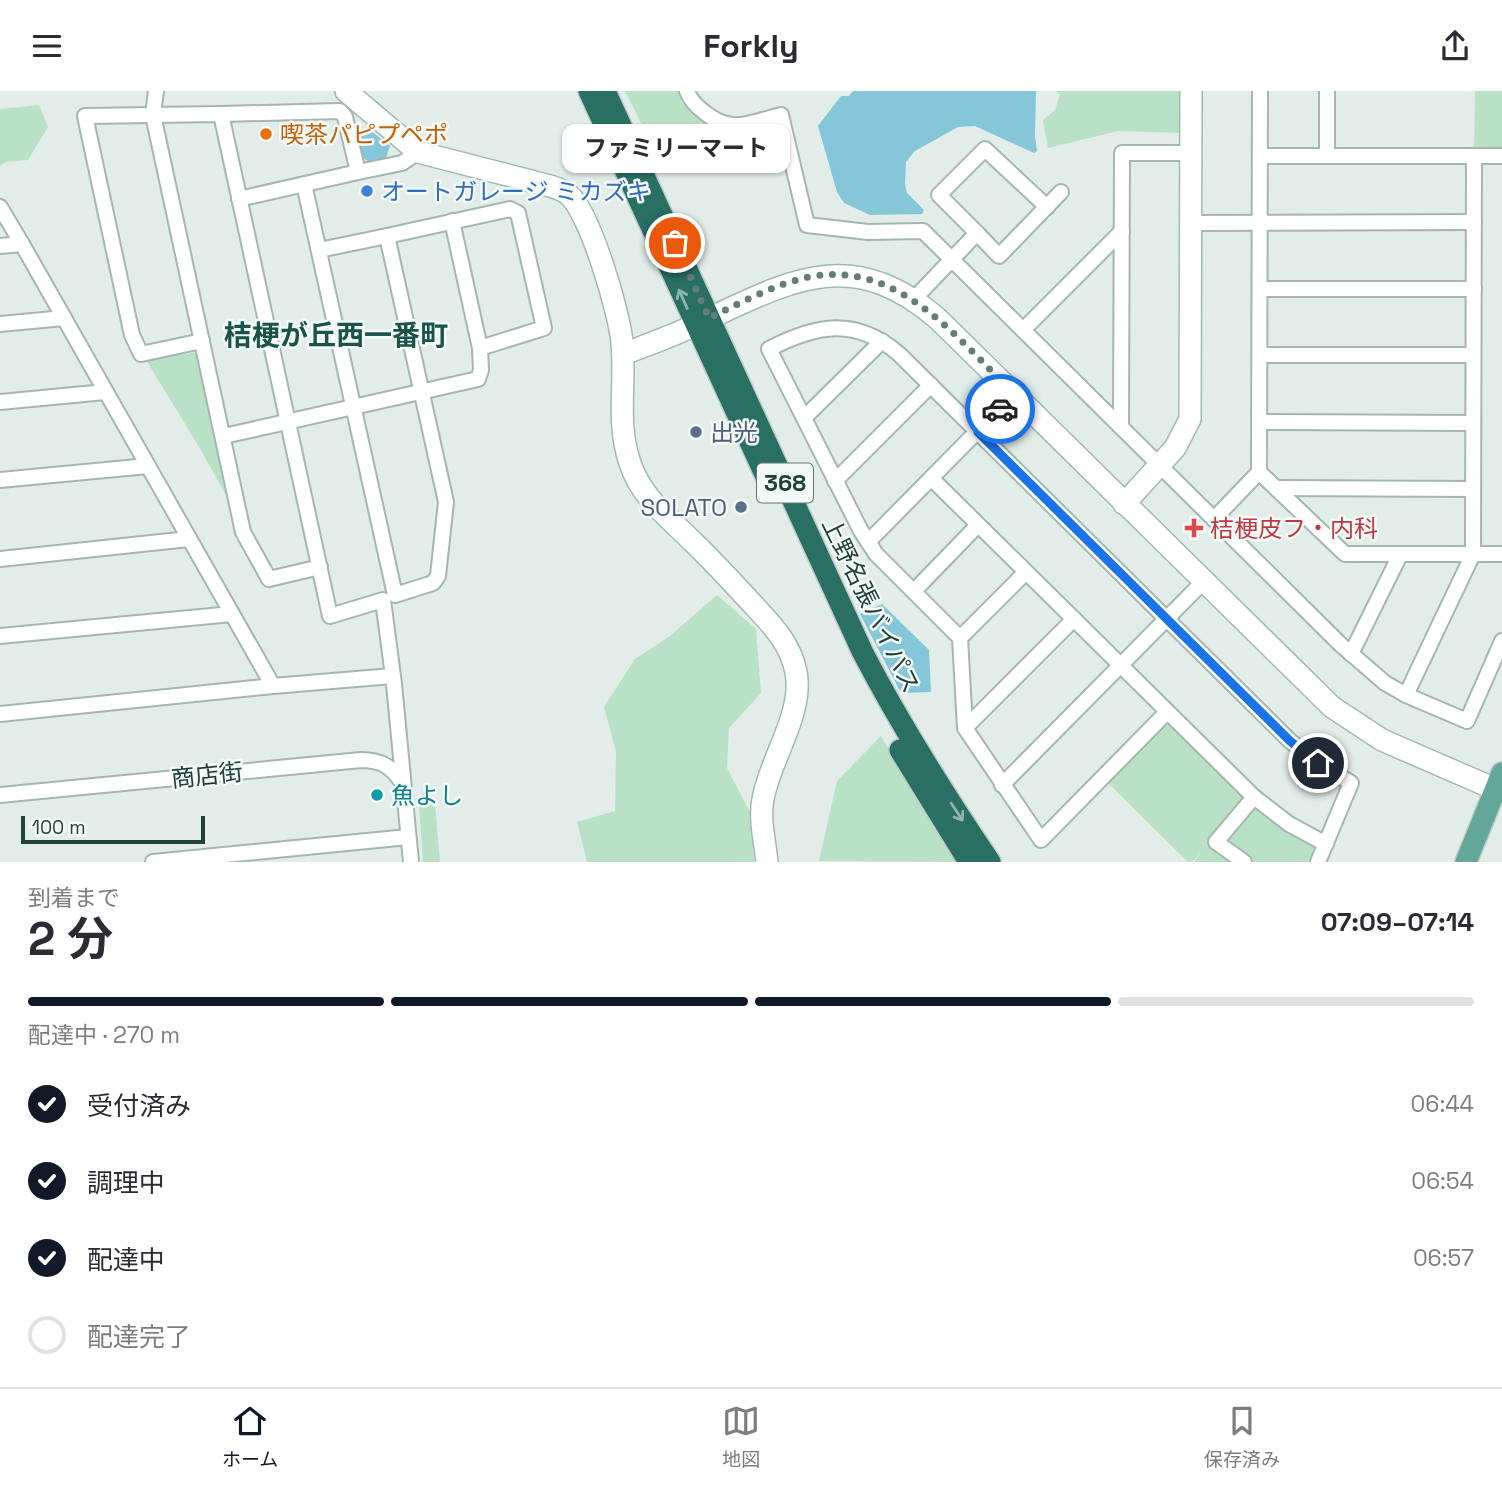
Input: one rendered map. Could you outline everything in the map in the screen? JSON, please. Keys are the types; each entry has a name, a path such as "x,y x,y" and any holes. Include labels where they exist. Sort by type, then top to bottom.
{"highway":[{"name":"上野名張バイパス","path":"589,91 863,653 931,773 990,862"},
{"name":"上野名張バイパス","path":"606,91 702,322 851,660 885,724 969,862"}],"main road":[{"path":"1466,862 1499,781"}],"street":[{"path":"156,91 153,115 243,532 268,579 320,567"},
{"path":"346,91 418,152 522,178 567,193 583,213 591,230 621,330 622,438 636,480 657,508 701,550 771,625 788,647 794,662 797,696 762,800 762,823 768,862"},
{"path":"1124,504 1180,440 1190,419 1191,91"},
{"path":"1214,519 1259,473 1260,91"},
{"path":"1327,91 1327,156"},
{"path":"691,93 718,124 730,127 781,115 807,225 868,232 923,231 1159,467 1377,677 1406,695 1467,721 1502,641"},
{"path":"202,341 141,354 132,335 85,116 340,111 345,117 358,172"},
{"path":"221,114 330,616 433,583 438,576 446,502 387,236"},
{"path":"1047,208 985,149 939,195 999,256 1047,208 1061,192"},
{"path":"239,199 402,163 418,152"},
{"path":"1121,427 1122,153 1191,153"},
{"path":"1260,156 1502,156"},
{"path":"1406,695 1473,554 1474,156"},
{"path":"304,184 353,407 389,597 392,676 411,862"},
{"path":"0,207 273,686"},
{"path":"319,250 510,209 518,213 544,328 480,348"},
{"path":"224,436 478,379 481,370 480,348 452,221"},
{"path":"1191,223 1474,222"},
{"path":"1023,330 1122,231"},
{"path":"913,300 977,233"},
{"path":"0,246 22,244"},
{"path":"623,355 783,285 810,277 856,277 872,280 901,292 938,320 1296,675 1349,720 1403,750 1499,781"},
{"path":"1260,289 1474,289"},
{"path":"0,324 64,318"},
{"path":"1167,712 1041,840 965,728 960,638 868,543 769,349 801,334 837,327 861,331 882,341 899,354 1290,741 1350,783 1318,862"},
{"path":"804,418 882,341"},
{"path":"1260,355 1473,355"},
{"path":"835,481 931,385"},
{"path":"0,402 105,392"},
{"path":"868,543 1014,394"},
{"path":"1260,422 1473,423"},
{"path":"0,480 148,466"},
{"path":"1259,473 1345,554 1502,554"},
{"path":"932,479 1254,797 1289,824 1326,844"},
{"path":"1276,488 1473,489"},
{"path":"914,591 978,526"},
{"path":"0,559 189,539"},
{"path":"1351,654 1400,555"},
{"path":"960,638 1026,572"},
{"path":"1002,785 1203,582"},
{"path":"0,636 232,614"},
{"path":"965,728 1074,619"},
{"path":"0,714 392,676"},
{"name":"商店街","path":"0,795 361,760 385,764 393,769 404,785"},
{"path":"1244,862 1216,842 1254,797"},
{"path":"153,862 408,837"}],"green space":[{"path":"625,91 678,91 682,103 724,141 656,153"},
{"path":"1055,91 1183,91 1182,133 1118,131 1048,148 1043,120 1055,110 1060,94"},
{"path":"1475,91 1502,91 1502,150 1474,150"},
{"path":"39,105 48,127 28,160 6,162 0,166 0,109"},
{"path":"200,352 237,515 146,360"},
{"path":"717,595 756,629 761,693 729,728 727,768 751,814 754,862 587,862 577,822 615,811 616,752 604,707 635,659 670,636"},
{"path":"1164,725 1171,725 1242,794 1243,805 1209,843 1235,862 1194,862 1201,852 1192,862 1188,862 1107,782"},
{"path":"881,736 959,862 819,861 837,781"},
{"path":"424,789 435,804 440,862 423,862 419,806"},
{"path":"1252,809 1261,809 1313,844 1316,854 1312,862 1251,862 1229,847 1229,836"}],"water":[{"path":"853,91 1036,91 1037,151 1034,153 975,126 958,127 915,151 906,162 907,193 924,210 922,214 870,215 844,203 837,192 818,126 841,96 849,96"},
{"path":"370,130 390,146 386,158 369,162 362,157 357,133"},
{"path":"882,604 929,650 931,692 901,693 860,614"}],"way so far":[{"path":"675,243 709,318 783,285 810,277 856,277 872,280 901,292 925,308 1014,394 1000,409"}],"place":[{"name":"喫茶パピプペポ","path":"266,134"},
{"name":"オートガレージ ミカズキ","path":"367,191"},
{"name":"ファミリーマート","path":"675,243"},
{"name":"出光","path":"696,432"},
{"name":"SOLATO","path":"741,507"},
{"name":"桔梗皮フ・内科","path":"1194,528"},
{"name":"魚よし","path":"377,795"}],"district":[{"name":"桔梗が丘西一番町","path":"336,335"}],"route":[{"path":"1000,409 978,432 1290,741 1318,763"}]}
